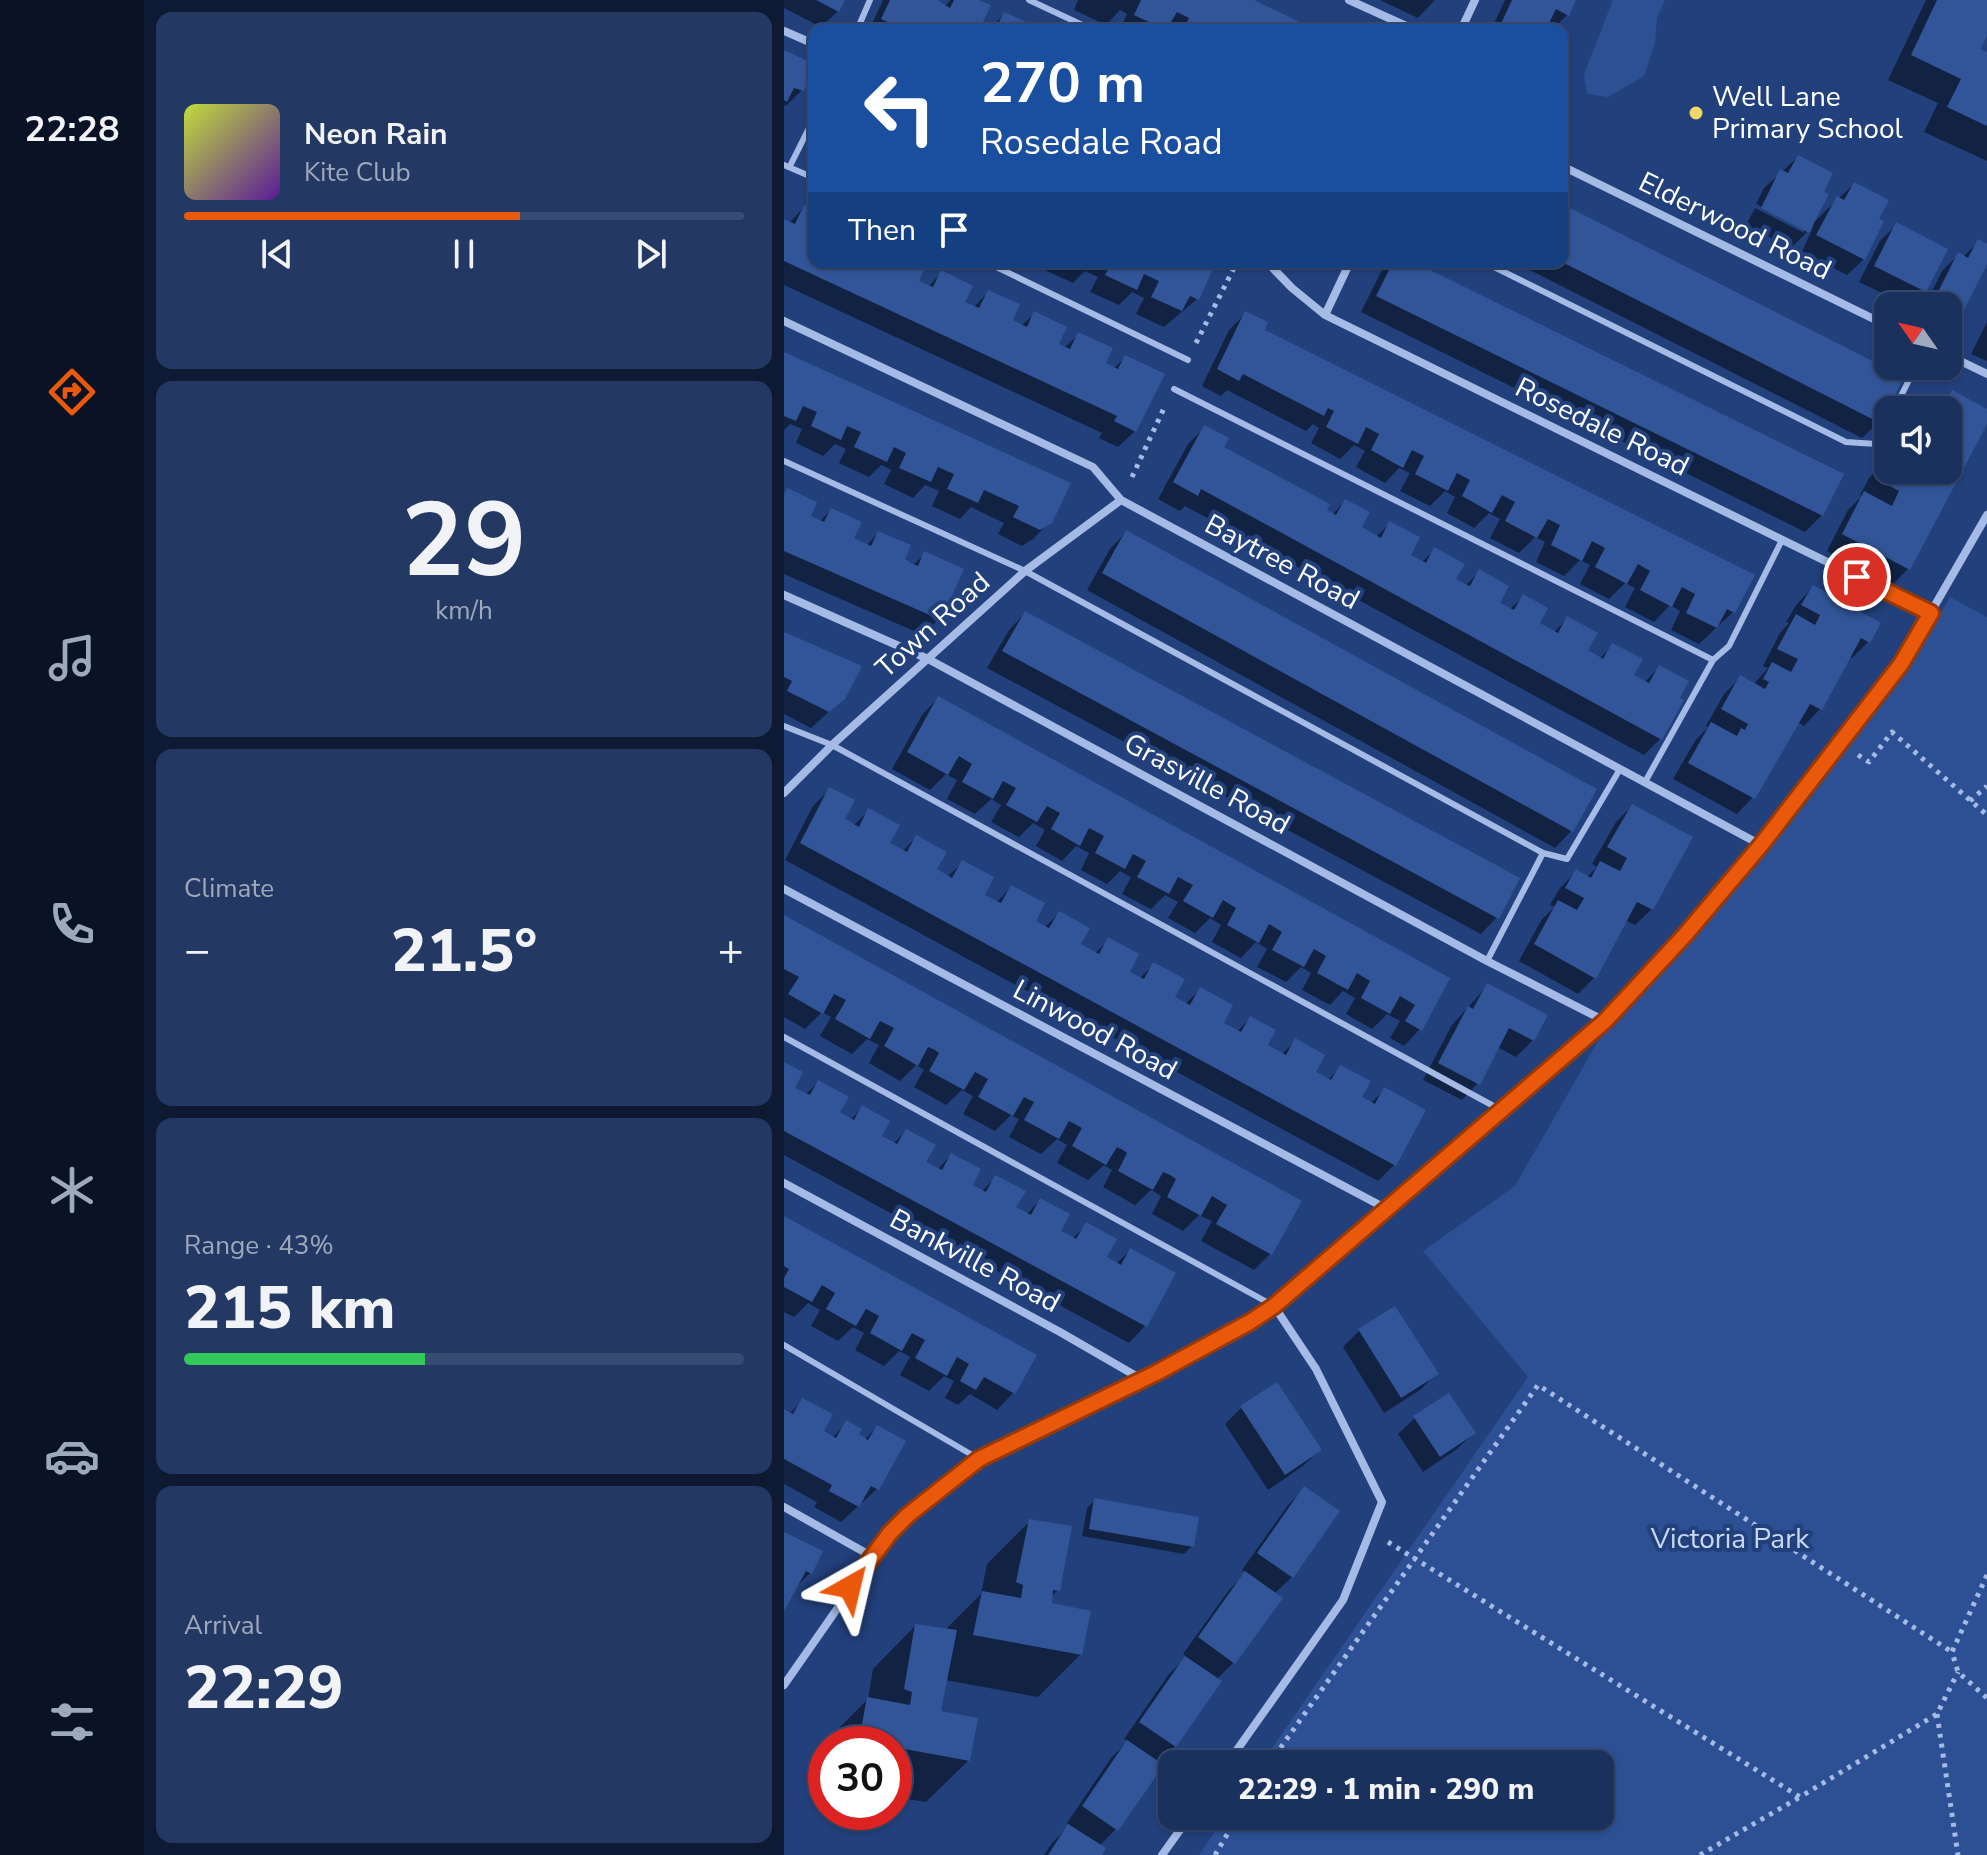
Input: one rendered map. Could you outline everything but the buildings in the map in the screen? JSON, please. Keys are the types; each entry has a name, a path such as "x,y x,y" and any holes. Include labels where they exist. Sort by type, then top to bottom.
{"street":[{"path":"1349,0 1402,24"},
{"path":"1464,24 1475,0"},
{"path":"784,31 808,41"},
{"name":"Elderwood Road","path":"1568,169 1874,319"},
{"name":"Rosedale Road","path":"1273,268 1325,315 1931,613"},
{"path":"1325,315 1347,268"},
{"name":"Baytree Road","path":"784,321 1093,467 1121,500 1761,845"},
{"path":"1962,362 1987,374"},
{"name":"Town Road","path":"784,793 832,745 1025,571 1121,500"},
{"path":"784,1685 890,1533 908,1515 979,1459 1143,1380 1274,1306 1499,1109 1605,1021 1685,935 1761,845 1901,664 1987,515"},
{"name":"Grasville Road","path":"784,595 928,659 1487,961 1605,1021"},
{"name":"Linwood Road","path":"784,889 1387,1209"},
{"name":"Bankville Road","path":"784,1183 1143,1380"},
{"path":"1237,1750 1343,1600 1382,1502 1316,1369 1274,1306"},
{"path":"784,1507 873,1557"},
{"path":"1162,1855 1180,1830"}],"lane":[{"path":"860,24 870,0"},
{"path":"1029,0 1080,24"},
{"path":"808,129 787,166 808,175"},
{"path":"998,268 1188,360"},
{"path":"1496,268 1846,442 1874,444"},
{"path":"1174,389 1713,660"},
{"path":"784,461 1025,571 1543,853 1567,859 1620,769"},
{"path":"1645,782 1713,660 1729,646 1782,540"},
{"path":"784,726 832,745 1499,1109"},
{"path":"1487,961 1543,853"},
{"path":"784,1037 1274,1306"},
{"path":"784,1345 979,1459"}],"path":[{"path":"1841,742 1869,762 1892,732 1987,815"},
{"path":"1970,801 1987,786"},
{"path":"1279,1750 1538,1385 1952,1652 1958,1672 1987,1698"},
{"path":"1371,1531 1800,1797"},
{"path":"1952,1652 1987,1575"},
{"path":"1700,1855 1937,1714 1958,1672"},
{"path":"1937,1714 1958,1855"},
{"path":"1215,1855 1230,1830"}],"green space":[{"path":"1613,0 1665,0 1657,18 1655,43 1644,76 1608,97 1587,94 1584,74"},
{"name":"Victoria Park","path":"1950,597 1987,617 1987,1855 1199,1855 1216,1830 1614,1830 1614,1750 1271,1750 1528,1377 1423,1251 1515,1186 1605,1029 1764,856 1905,675"}],"place":[{"name":"Well Lane Primary School","path":"1696,113"}],"route":[{"path":"850,1587 890,1533 908,1515 979,1459 1156,1373 1274,1306 1499,1109 1605,1021 1685,935 1761,845 1901,664 1931,613 1857,577"}]}
